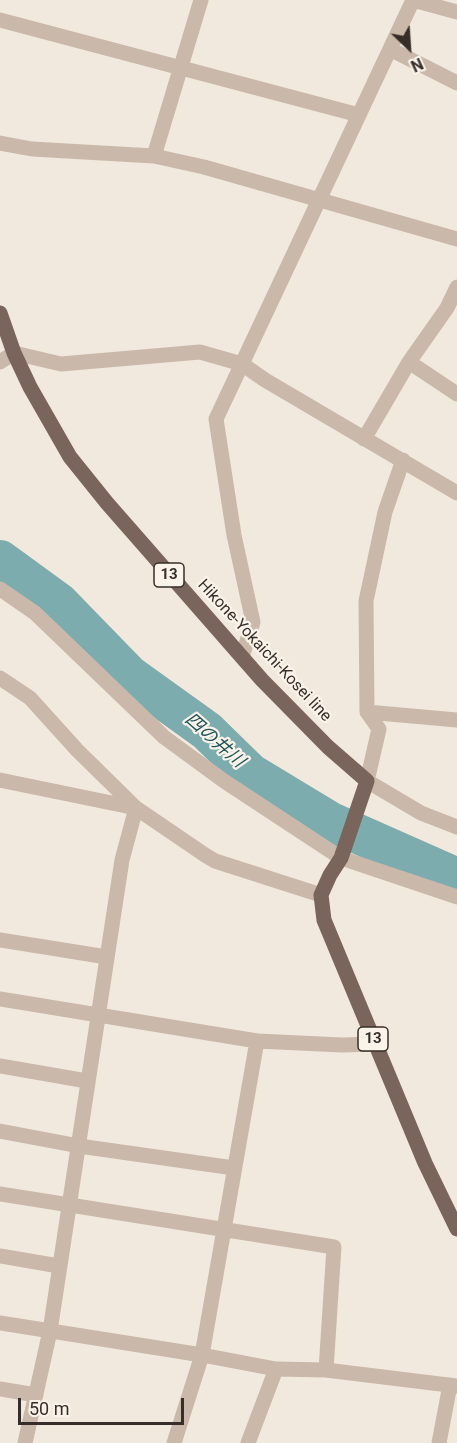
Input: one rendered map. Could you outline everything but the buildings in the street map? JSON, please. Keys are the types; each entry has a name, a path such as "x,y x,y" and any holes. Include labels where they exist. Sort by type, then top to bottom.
{"main road":[{"name":"Hikone-Yokaichi-Kosei line","path":"0,313 14,353 46,418 70,457 106,503 295,714 368,781"},
{"path":"321,895 343,853 368,781"},
{"name":"13","path":"321,895 324,920 425,1162 457,1229"}],"street":[{"path":"154,156 201,0"},
{"path":"242,657 253,622 234,535 216,419 413,0 457,12"},
{"path":"0,20 359,115"},
{"path":"390,49 457,83"},
{"path":"0,143 32,149 154,156 204,167 457,239"},
{"path":"364,439 409,362 452,311 457,287"},
{"path":"0,362 14,353 61,364 200,352 242,363 265,380 457,492"},
{"path":"409,362 457,394"},
{"path":"403,460 385,512 366,602 367,712 379,729 368,781 421,813 457,827"},
{"path":"0,589 35,613 164,737 224,781 343,853 457,897"},
{"path":"0,678 30,698 77,750 136,808 215,861 321,895"},
{"path":"367,712 457,720"},
{"path":"0,780 136,808"},
{"path":"25,1443 50,1331 106,957 122,860 136,808"},
{"path":"0,940 106,957"},
{"path":"0,999 257,1041 333,1045 376,1044"},
{"path":"174,1443 202,1355 257,1041"},
{"path":"0,1066 87,1081"},
{"path":"0,1131 79,1146 234,1168"},
{"path":"0,1194 334,1247 326,1370"},
{"path":"0,1256 59,1266"},
{"path":"0,1323 276,1369 326,1370 454,1385 439,1443"},
{"path":"248,1443 276,1369"},
{"path":"0,1389 36,1395"}],"waterway":[{"name":"四の井川","path":"0,560 59,603 129,675 207,731 250,773 331,822 457,878"}]}
